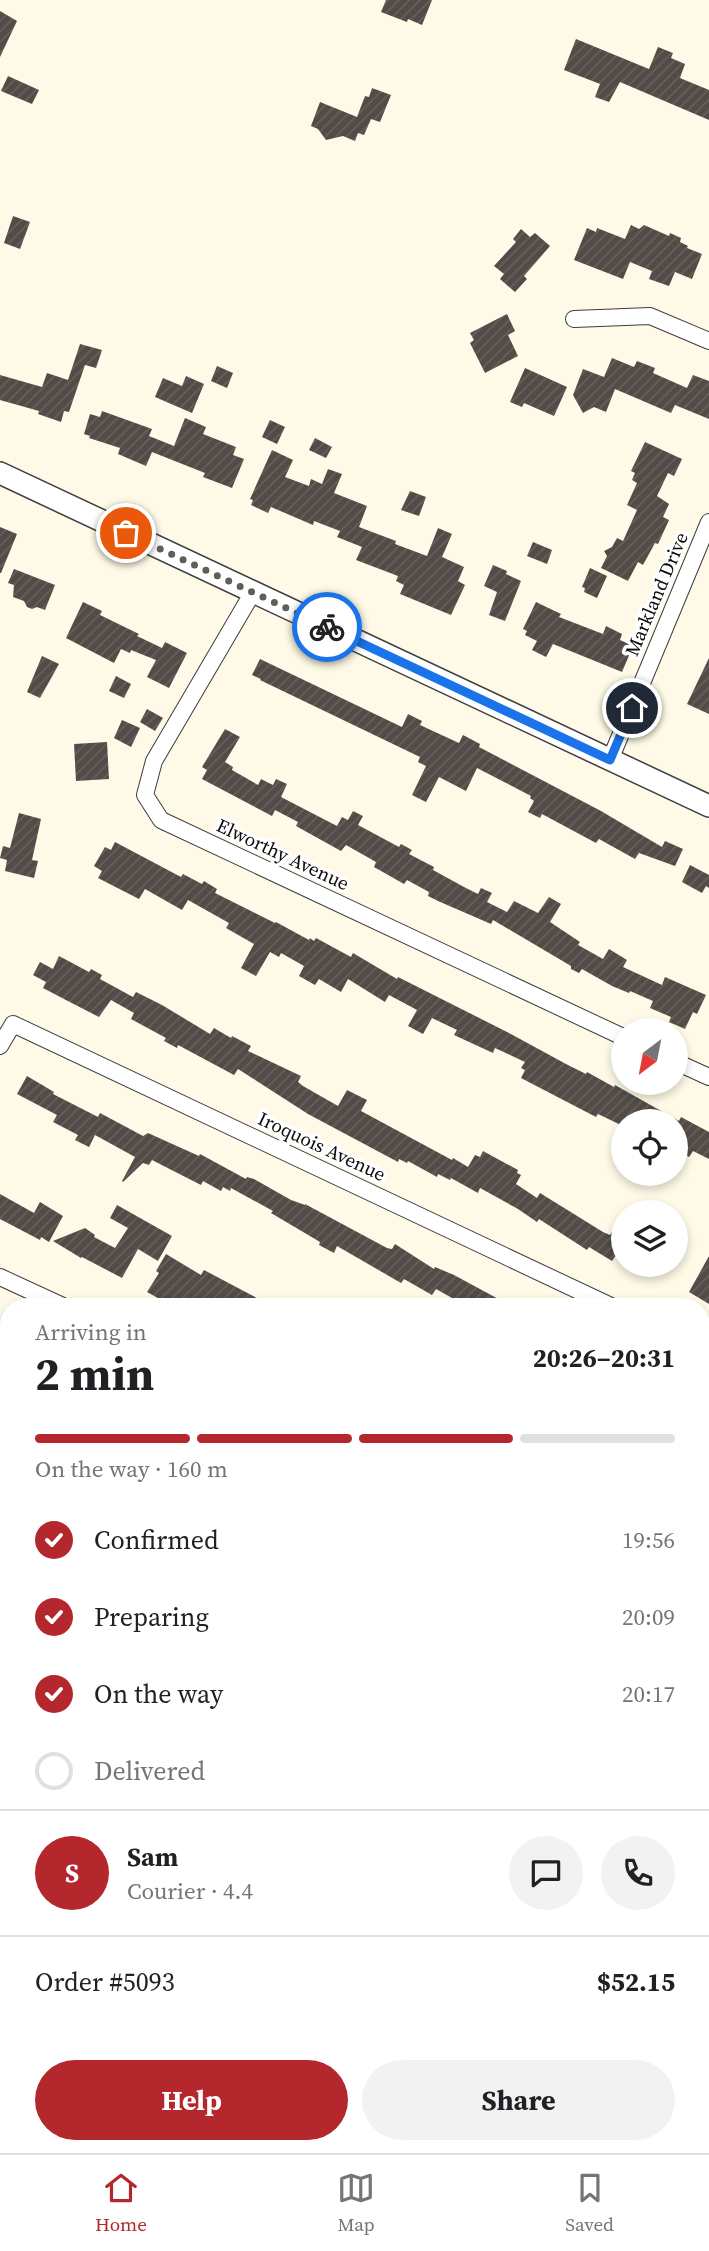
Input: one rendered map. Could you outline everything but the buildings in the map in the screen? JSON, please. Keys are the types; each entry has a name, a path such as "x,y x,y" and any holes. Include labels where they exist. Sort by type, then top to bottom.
{"street":[{"path":"574,319 650,316 709,341"},
{"path":"0,474 709,806"},
{"name":"Markland Drive","path":"610,760 709,522"},
{"name":"Elworthy Avenue","path":"253,592 154,761 145,795 161,820 611,1031"},
{"name":"Iroquois Avenue","path":"0,1046 13,1024 594,1298"},
{"path":"688,1067 709,1077"},
{"path":"0,1277 46,1298"}],"way so far":[{"path":"126,533 327,627"}],"route":[{"path":"327,627 610,760 632,708"}]}
